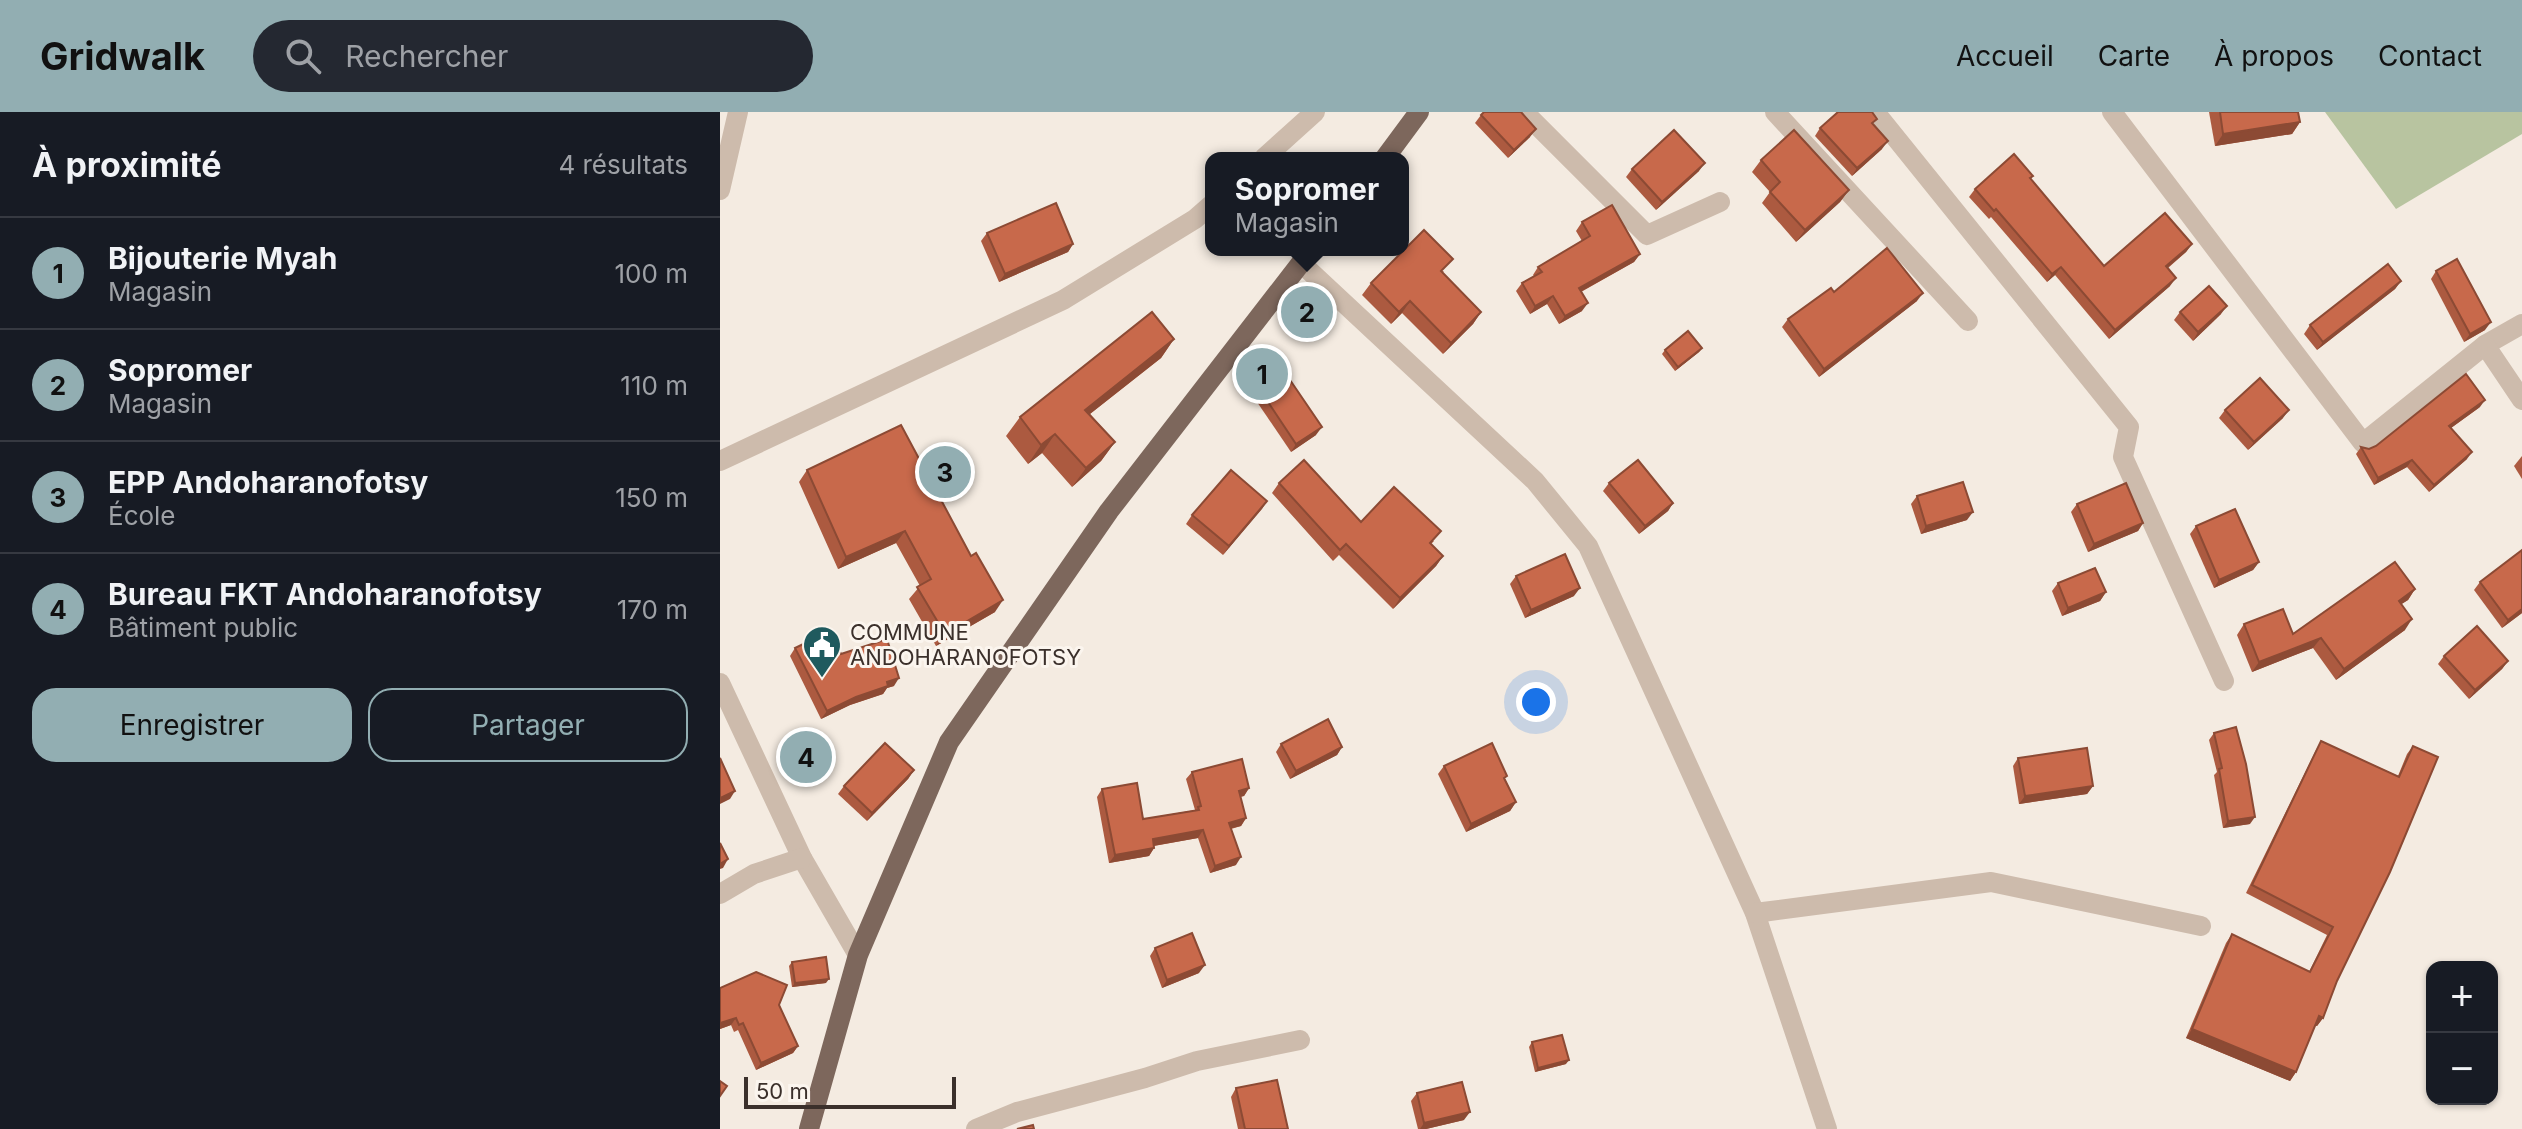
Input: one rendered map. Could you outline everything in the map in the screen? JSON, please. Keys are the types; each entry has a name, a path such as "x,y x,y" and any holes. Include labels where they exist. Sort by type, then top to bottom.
{"main road":[{"path":"1389,152 1419,112"},
{"path":"809,1129 858,955 949,742 1109,511 1306,256"}],"street":[{"path":"720,190 738,112"},
{"path":"1271,152 1315,112"},
{"path":"1524,112 1647,235 1720,202"},
{"path":"1775,112 1968,321"},
{"path":"1875,112 2129,427 2123,457 2224,681"},
{"path":"2112,112 2363,443 2485,345 2522,324"},
{"path":"720,461 1063,300 1205,210"},
{"path":"1306,256 1535,481 1588,546 1755,913 1827,1129"},
{"path":"2485,345 2522,400"},
{"path":"720,683 802,858 858,955"},
{"path":"720,894 754,874 802,858"},
{"path":"1755,913 1991,882 2201,926"},
{"path":"976,1129 1017,1112 1197,1061 1300,1040"}],"green space":[{"path":"2325,112 2522,112 2522,134 2396,209"}],"building":[{"path":"1484,112 1521,112 1536,129 1514,150 1481,115"},
{"path":"1838,112 1872,112 1877,119 1872,123 1888,141 1857,168 1820,128"},
{"path":"2220,112 2298,112 2300,122 2223,134"},
{"path":"1674,130 1705,163 1662,202 1632,169"},
{"path":"1794,130 1849,190 1805,230 1770,192 1780,182 1761,160"},
{"path":"2014,154 2033,176 2030,178 2104,266 2165,213 2192,244 2166,266 2176,278 2115,330 2061,267 2052,274 1975,189"},
{"path":"1056,203 1073,244 1005,274 987,233"},
{"path":"1612,205 1640,254 1579,288 1588,303 1565,316 1553,296 1535,306 1522,283 1542,272 1538,267 1590,236 1582,222"},
{"path":"1424,230 1453,259 1441,271 1481,312 1451,343 1410,301 1399,312 1371,283 1398,256 1409,256 1409,245"},
{"path":"1887,248 1923,293 1824,369 1788,319 1831,288 1834,292"},
{"path":"2457,259 2491,322 2470,334 2436,271"},
{"path":"2388,264 2401,281 2323,342 2310,325"},
{"path":"2209,286 2227,306 2198,332 2180,312"},
{"path":"1152,312 1174,339 1085,410 1115,442 1086,468 1055,434 1041,445 1020,417"},
{"path":"1688,331 1702,348 1678,367 1665,350"},
{"path":"2466,374 2485,400 2449,426 2472,452 2434,485 2412,460 2378,478 2361,447 2369,449 2376,446"},
{"path":"1288,377 1322,427 1296,444 1262,393"},
{"path":"2260,378 2289,410 2254,442 2225,410"},
{"path":"901,425 971,556 976,553 1003,600 945,634 917,587 931,579 905,531 846,557 807,470"},
{"path":"1304,460 1361,522 1394,487 1441,531 1430,543 1443,556 1400,598 1346,544 1340,550 1279,483"},
{"path":"1638,460 1673,503 1645,526 1609,483"},
{"path":"1231,470 1267,501 1229,546 1192,515"},
{"path":"1963,482 1973,512 1926,526 1917,496"},
{"path":"2126,483 2143,523 2094,544 2077,504"},
{"path":"2235,509 2259,562 2219,580 2196,526"},
{"path":"2522,550 2522,609 2508,620 2480,582"},
{"path":"1565,554 1580,588 1531,610 1516,576"},
{"path":"2395,562 2415,589 2399,601 2412,619 2344,669 2321,638 2259,662 2244,624 2283,609 2293,634"},
{"path":"2095,568 2106,592 2068,608 2058,583"},
{"path":"2477,626 2508,661 2475,690 2444,656"},
{"path":"830,631 841,654 887,639 899,678 887,682 888,686 827,711 795,648"},
{"path":"1328,719 1342,747 1296,771 1281,744"},
{"path":"2236,727 2255,817 2228,821 2219,769 2222,768 2214,733"},
{"path":"2321,741 2399,777 2413,746 2438,757 2390,872 2337,981 2323,1018 2319,1016 2296,1072 2192,1029 2232,934 2310,972 2333,927 2252,885"},
{"path":"885,743 914,770 872,813 844,786"},
{"path":"1492,743 1516,802 1471,824 1444,766"},
{"path":"2087,748 2093,786 2025,796 2018,758"},
{"path":"720,758 735,791 720,798"},
{"path":"1242,759 1249,788 1239,791 1246,818 1229,823 1241,857 1215,866 1203,830 1153,839 1154,848 1115,855 1102,789 1137,783 1143,819 1199,810 1201,806 1192,772"},
{"path":"720,843 728,859 720,864"},
{"path":"1192,933 1205,965 1167,980 1155,948"},
{"path":"826,957 829,979 795,983 792,962"},
{"path":"756,972 787,985 779,1005 798,1046 761,1063 743,1023 739,1025 736,1018 720,1023 720,988"},
{"path":"1562,1035 1569,1060 1538,1068 1532,1042"},
{"path":"1277,1080 1288,1129 1245,1129 1236,1088"},
{"path":"720,1081 727,1086 720,1096"},
{"path":"1462,1082 1470,1112 1424,1123 1417,1093"}],"place":[{"name":"Sopromer","path":"1307,312"},
{"name":"Bijouterie Myah","path":"1262,374"},
{"name":"EPP Andoharanofotsy","path":"945,472"},
{"name":"COMMUNE ANDOHARANOFOTSY","path":"822,679"},
{"name":"Bureau FKT Andoharanofotsy","path":"806,757"}]}
